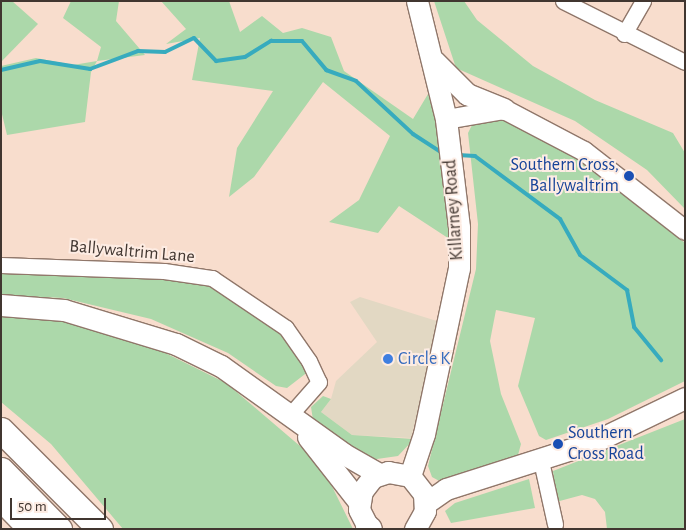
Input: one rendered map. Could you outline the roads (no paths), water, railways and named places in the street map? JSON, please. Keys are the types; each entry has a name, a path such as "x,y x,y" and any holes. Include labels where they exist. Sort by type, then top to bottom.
{"highway":[{"path":"1,430 100,529"},
{"path":"1,470 58,529"},
{"path":"1,498 31,529"}],"main road":[{"name":"Killarney Road","path":"416,529 424,434 459,268 453,167 447,127 417,1"},
{"path":"432,59 467,94 504,109"},
{"path":"1,305 64,310 176,344 220,366 379,474"},
{"path":"359,502 368,482 379,474 398,472 419,488 446,489 541,461 685,398"},
{"path":"290,415 359,502 369,528"}],"street":[{"path":"564,1 624,34 685,62"},
{"path":"624,34 643,1"},
{"path":"447,127 504,109 584,151 685,230"},
{"name":"Ballywaltrim Lane","path":"1,265 164,271 212,278 286,328 309,361 319,382 290,415"},
{"path":"541,461 555,524"}],"waterway":[{"path":"1,70 40,61 90,69 138,51 165,52 194,38 216,61 245,57 271,41 302,41 326,70 356,81 413,134 444,154"},
{"path":"458,155 475,156 560,219 580,255 627,290 634,327 661,360"}],"place":[{"name":"Southern Cross, Ballywaltrim","path":"629,176"},
{"name":"Circle K","path":"388,359"},
{"name":"Southern Cross Road","path":"558,444"}]}
